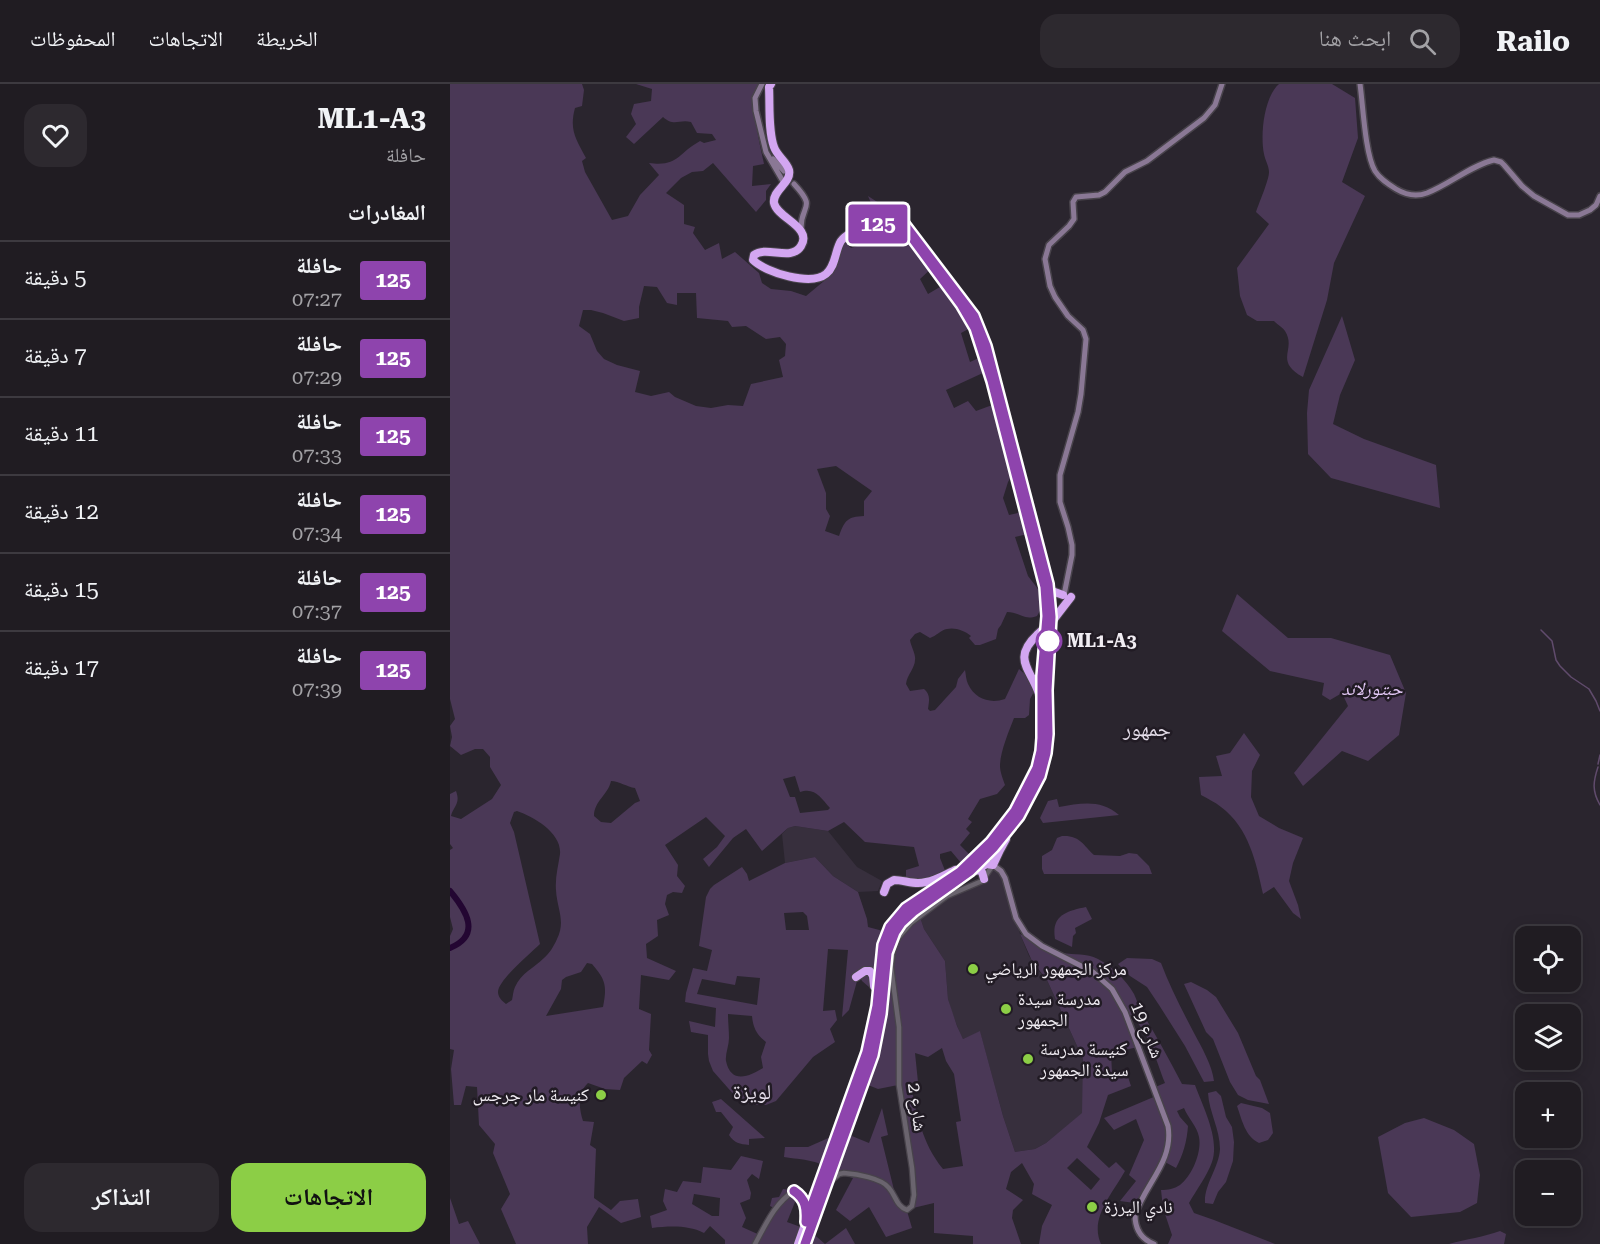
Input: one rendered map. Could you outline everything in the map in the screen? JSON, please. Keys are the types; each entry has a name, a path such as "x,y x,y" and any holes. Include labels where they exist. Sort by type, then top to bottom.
{"highway":[{"path":"771,84 769,87 772,144 789,171 784,183 774,196 774,201 779,212 802,234 802,244 795,252 789,253 759,251 754,255 753,260 762,267 779,274 803,279 818,278 830,269 845,237 887,220 904,224 977,323 989,358 1048,584 1050,606 1048,734 1040,776 993,866 987,864 914,911 898,928 890,942 880,1023 873,1055 836,1172 827,1184 805,1244"},
{"path":"798,1244 865,1058 877,1006 885,938 893,923 906,908 920,896 960,872 1000,832 1015,811 1037,768 1042,744 1042,664 1047,616 1044,581 992,381 978,337 961,304 908,232 895,223 875,225"},
{"path":"1048,584 1052,591 1062,595 1050,606"},
{"path":"1042,702 1025,665 1026,649 1066,605 1067,596"},
{"path":"1025,665 1033,670 1042,664"},
{"path":"955,883 987,855 1016,821"},
{"path":"920,896 916,886 897,882 890,885 886,892 887,884 894,880 916,883 930,881 956,870 984,849"},
{"path":"974,872 979,870 982,872 984,879"},
{"path":"920,896 930,881"},
{"path":"877,1006 874,999 872,974 865,971 856,977 859,971 873,966 882,952"}],"main road":[{"path":"762,84 756,94 755,104 766,152 784,183"},
{"path":"1067,596 1072,545 1060,501 1060,475 1078,412 1086,339 1083,330 1068,316 1050,286 1045,264 1046,252 1052,241 1074,219 1073,202 1076,197 1099,195 1105,192 1125,172 1147,161 1204,118 1215,105 1222,84"},
{"path":"1360,84 1367,143 1373,168 1381,178 1401,192 1413,195 1426,193 1494,160 1504,165 1534,196 1568,215 1579,215 1590,210 1596,205 1600,196"},
{"path":"761,128 769,153 784,171"},
{"path":"761,128 764,154 778,176 777,191"},
{"path":"794,184 807,200 807,208 802,218 802,234"},
{"path":"792,222 802,218"},
{"name":"شارع 19","path":"993,866 1001,871 1005,878 1016,918 1026,934 1042,946 1093,972 1112,989 1125,1012 1170,1136 1168,1150 1135,1215 1140,1234 1154,1244"}],"street":[{"path":"984,879 993,866"},
{"name":"شارع 2","path":"836,1172 880,1181 889,1188 901,1207 910,1209 912,1206 914,1187 899,1085 899,1027 891,967 892,954 898,938 911,923 947,896 984,879"},
{"path":"755,1244 776,1208 794,1191 801,1196 806,1205 806,1222"}],"shaded area":[{"path":"795,826 828,831 857,867 882,881 878,891 858,892 833,876 815,857 785,863 782,834 788,828"},
{"name":"مدرسة سيدة الجمهور","path":"996,867 1004,873 1011,885 1020,934 1029,956 1047,980 1083,1059 1083,1113 1046,1143 1035,1149 1015,1152 980,1032 963,1039 948,999 945,961 924,929 920,917 940,901 983,883"}],"green space":[{"path":"450,84 582,84 584,90 582,106 575,108 573,128 586,158 582,161 585,172 612,220 628,216 640,195 659,175 649,163 659,164 672,161 700,141 704,143 716,140 712,134 697,133 691,122 674,122 663,117 634,144 626,137 636,124 631,114 634,104 651,101 652,89 636,84 759,84 755,114 764,164 753,166 752,186 771,184 766,191 766,200 756,212 713,163 703,171 692,172 681,178 666,193 684,205 684,224 695,227 693,233 705,250 719,243 722,259 735,252 759,273 762,283 771,289 791,291 806,296 830,276 839,246 846,243 851,248 873,241 866,224 878,219 868,196 896,214 933,267 920,279 928,294 945,284 974,326 961,333 970,362 981,357 985,372 946,390 954,408 968,401 976,411 995,404 1015,470 1003,498 1009,515 1026,511 1032,533 1015,537 1028,576 1038,589 1042,607 1037,616 1032,617 1007,612 998,629 996,639 980,645 975,645 969,638 971,636 957,629 945,630 930,638 920,632 915,634 910,640 915,663 906,684 910,691 924,689 926,691 930,711 935,710 956,687 958,679 965,670 971,689 984,699 994,701 1005,699 1019,669 1028,677 1035,690 1030,699 1029,715 1025,718 1014,718 1001,754 1000,766 1005,785 997,794 980,799 968,819 972,822 966,829 970,833 960,845 970,855 962,864 951,851 940,854 946,873 926,878 906,878 906,870 919,866 914,847 865,842 844,822 828,831 795,826 788,828 762,851 746,829 733,838 709,867 703,859 717,847 725,836 706,817 665,845 678,865 677,876 685,886 682,893 673,892 667,895 665,904 669,915 657,920 658,936 646,944 647,958 676,971 669,980 641,975 639,1009 651,1014 649,1050 652,1055 647,1064 642,1061 624,1078 620,1090 605,1089 588,1083 582,1091 580,1101 583,1121 594,1122 590,1145 596,1149 594,1198 611,1210 620,1201 638,1199 641,1217 621,1223 599,1207 587,1227 588,1244 516,1244 501,1209 510,1194 493,1153 495,1144 479,1125 477,1087 466,1086 461,1105 454,1105 451,1069 454,1050 450,1049 450,936 453,929 450,917 450,850 453,848 450,844 450,794 456,791 458,799 451,816 461,819 492,799 501,785 490,767 490,757 483,749 475,749 461,755 450,746 452,737 450,726 455,719 450,699","holes":["644,286 657,287 667,303 677,305 677,293 696,293 697,318 728,321 732,327 746,326 766,339 780,337 786,344 785,356 779,360 783,377 751,384 743,406 728,405 711,408 696,406 669,392 651,396 635,392 640,371 604,359 597,351 590,334 579,326 583,310 603,313 624,321 639,318","836,466 872,491 864,501 864,516 847,520 839,536 825,531 830,516 826,509 826,493 817,469","795,776 800,792 814,792 830,808 800,813 795,797 790,797 783,779","611,781 635,788 640,801 611,823 601,822 594,816 596,806","517,811 539,822 557,839 560,854 556,890 561,926 560,933 550,952 521,978 514,989 512,1000 506,1004 499,996 499,987 540,944 510,823 514,812","587,963 592,964 604,984 603,1007 546,1016 561,989 562,980 581,972"]},
{"path":"1279,84 1332,84 1355,98 1358,138 1342,182 1365,196 1334,263 1327,300 1303,377 1289,365 1287,355 1289,344 1284,330 1274,321 1257,321 1247,315 1240,296 1237,268 1269,224 1256,212 1269,172 1263,146 1264,117 1270,98"},
{"path":"1342,316 1355,360 1340,395 1333,424 1364,439 1436,465 1440,508 1331,478 1308,454 1309,390"},
{"name":"حبتورلاند","path":"1237,594 1288,638 1331,638 1390,655 1406,693 1399,735 1368,761 1342,751 1303,786 1294,773 1348,706 1342,693 1330,700 1322,695 1324,683 1270,671 1222,631"},
{"path":"1244,733 1260,755 1252,771 1251,797 1259,816 1303,838 1289,881 1301,919 1293,913 1274,887 1263,894 1254,858 1245,835 1231,815 1201,795 1199,777 1222,776 1216,756 1230,753"},
{"path":"1057,799 1059,807 1098,804 1119,815 1043,823 1040,818 1048,801"},
{"path":"1062,836 1077,839 1094,855 1137,854 1149,866 1152,874 1044,874 1042,856 1052,850 1057,838"},
{"path":"815,857 833,876 858,892 868,927 883,931 872,986 869,987 862,981 859,974 849,1010 842,1017 848,950 828,949 823,1011 835,1010 837,1020 830,1029 835,1042 813,1057 776,1101 766,1105 754,1105 735,1096 713,1071 708,1054 708,1035 691,1032 689,1021 715,1027 716,1008 685,1002 686,993 693,968 707,971 712,950 699,946 706,897 710,889 742,867 749,881 785,863","holes":["803,912 807,916 809,930 786,930 784,913","737,976 760,978 757,1005 697,994 702,979 735,985","728,1014 752,1016 756,1031 766,1042 761,1057 763,1068 747,1076 736,1076 732,1073 726,1061 729,1038"]},
{"path":"1086,907 1092,919 1075,928 1072,947 1055,939 1055,924 1058,919 1073,910"},
{"path":"920,917 924,929 945,961 948,999 963,1039 980,1031 1015,1152 1035,1149 1046,1143 1082,1113 1083,1059 1047,980 1032,961 1020,934 1051,951 1094,957 1114,970 1134,994 1182,1084 1195,1085 1210,1123 1214,1153 1207,1172 1189,1203 1194,1213 1275,1244 1168,1244 1172,1235 1163,1208 1161,1190 1175,1187 1184,1181 1192,1170 1200,1143 1198,1133 1184,1108 1177,1111 1188,1126 1183,1153 1176,1168 1165,1162 1142,1204 1120,1201 1136,1181 1129,1175 1144,1140 1136,1119 1114,1130 1104,1118 1156,1096 1153,1088 1165,1083 1145,1034 1124,1010 1138,1047 1111,1053 1112,1072 1126,1071 1131,1086 1108,1095 1099,1123 1087,1147 1109,1168 1116,1162 1125,1171 1100,1215 1098,1234 1101,1244 1039,1244 1042,1226 1052,1205 1032,1194 1034,1184 1022,1163 1011,1172 1006,1189 1023,1200 1013,1210 1012,1218 1021,1244 973,1244 973,1236 934,1233 934,1203 913,1208 914,1179 898,1085 878,1089 868,1085 879,1022 886,959 892,941 904,927","holes":["942,1048 946,1061 954,1074 961,1121 956,1122 963,1166 943,1169 925,1138 910,1083 918,1082 915,1053 928,1057","1077,1158 1100,1179 1091,1190 1067,1168"]},
{"path":"1127,958 1152,959 1161,963 1206,1057 1214,1081 1204,1082 1185,1046 1147,987 1130,976 1118,964"},
{"path":"1191,982 1216,997 1238,1033 1269,1104 1248,1100 1238,1095 1230,1082 1213,1039 1206,1032 1184,984"},
{"path":"1216,1091 1221,1096 1226,1117 1232,1127 1234,1142 1233,1161 1226,1182 1218,1192 1213,1204 1205,1203 1205,1196 1220,1149 1208,1093"},
{"path":"721,1099 765,1138 749,1139 749,1145 733,1140 729,1135 733,1127 721,1112 716,1112 712,1102"},
{"path":"1241,1103 1262,1108 1270,1113 1273,1133 1268,1140 1259,1143 1250,1136 1237,1106"},
{"path":"882,1108 888,1135 881,1137 895,1194 907,1211 912,1228 886,1237 869,1207 850,1221 836,1210 853,1178 840,1174 833,1175 818,1163 784,1157 785,1147 808,1147 842,1132 869,1143"},
{"path":"1424,1118 1454,1130 1474,1144 1480,1175 1477,1203 1460,1212 1411,1217 1388,1193 1378,1137 1405,1123"},
{"path":"741,1156 763,1161 759,1179 752,1174 747,1180 751,1193 750,1199 740,1203 746,1218 742,1227 762,1236 774,1208 770,1206 772,1198 779,1197 783,1189 791,1190 797,1197 787,1222 809,1230 825,1244 725,1244 725,1240 710,1226 704,1233 685,1227 652,1228 650,1216 667,1210 663,1201 665,1189 677,1192 683,1181 701,1183 703,1167 731,1170","holes":["694,1194 720,1198 719,1216 712,1216 692,1204"]},
{"path":"450,1198 459,1224 468,1221 480,1244 450,1244"},
{"path":"846,1228 855,1244 825,1244"},
{"path":"1500,1231 1506,1234 1504,1244 1449,1244 1488,1235"}],"waterway":[{"path":"1541,630 1552,641 1556,660 1560,666 1589,689 1600,711"},
{"path":"1598,764 1600,755"},
{"path":"1598,767 1594,786 1600,805"},
{"path":"450,891 461,906 468,922 466,936 460,943 450,948"}],"bus line":[{"name":"125","path":"794,1191 801,1196 806,1205 806,1222 872,1035 883,945 890,927 906,908 960,872 1000,832 1015,811 1030,782 1038,763 1042,744 1041,687 1047,616 1045,587 982,346 970,318 908,232 895,223 875,225 891,220 904,224 922,246 974,316 986,346 1048,584 1051,617 1047,665 1047,746 1040,776 1016,821 970,871 914,911 901,923 892,937 887,953 881,1014 873,1055 805,1244"}],"place":[{"name":"ML1-A3","path":"1049,641"},
{"name":"مركز الجمهور الرياضي","path":"973,969"},
{"name":"مدرسة سيدة الجمهور","path":"1006,1009"},
{"name":"كنيسة مدرسة سيدة الجمهور","path":"1028,1059"},
{"name":"كنيسة مار جرجس","path":"601,1095"},
{"name":"نادي اليرزة","path":"1092,1207"}],"district":[{"name":"جمهور","path":"1147,729"},
{"name":"لويزة","path":"752,1092"}]}
